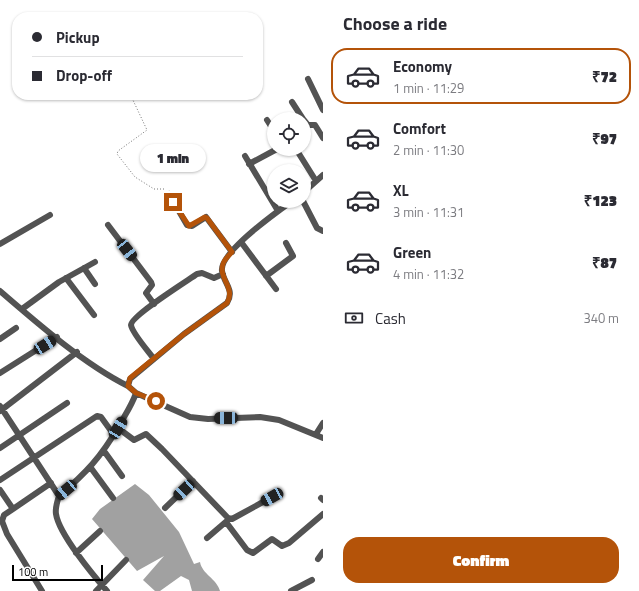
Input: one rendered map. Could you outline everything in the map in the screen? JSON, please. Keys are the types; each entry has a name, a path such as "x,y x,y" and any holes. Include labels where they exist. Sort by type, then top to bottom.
{"street":[{"path":"308,80 323,110"},
{"path":"292,102 299,112"},
{"path":"311,125 315,125 323,138"},
{"path":"249,164 267,154"},
{"path":"245,156 278,211"},
{"path":"300,156 316,181"},
{"path":"311,186 323,175"},
{"path":"169,194 188,225 192,226 206,217 232,252"},
{"path":"128,386 130,378 184,334 227,303 230,298 230,291 223,274 223,263 241,242 282,208"},
{"path":"307,208 317,228 323,231"},
{"path":"0,244 50,215"},
{"path":"108,225 151,282 152,285 146,293 154,304"},
{"path":"241,242 276,289"},
{"path":"266,276 293,256 286,242"},
{"path":"22,309 66,278 95,262"},
{"path":"84,268 95,284"},
{"path":"154,359 131,325 132,321 197,274 202,273 214,278 223,274"},
{"path":"66,278 94,315"},
{"path":"0,291 104,373 128,386 136,393 190,417 208,419 260,417 279,420 323,438"},
{"path":"0,339 16,328"},
{"path":"0,373 57,337"},
{"path":"77,352 1,409 59,496 56,516 76,553 104,588"},
{"path":"59,496 91,468 104,451 132,403 136,393"},
{"path":"0,448 67,403"},
{"path":"0,480 97,416 104,420 114,435"},
{"path":"316,434 323,423"},
{"path":"118,428 134,440 146,434 193,481 228,521 247,550 253,553 272,539 282,546 289,543 323,514"},
{"path":"104,451 122,476"},
{"path":"91,468 113,498"},
{"path":"165,508 193,481"},
{"path":"42,591 7,534 1,517 51,483"},
{"path":"0,490 14,509"},
{"path":"207,538 228,521 272,497"},
{"path":"76,553 100,531"},
{"path":"318,559 323,552"},
{"path":"96,591 104,588 126,560"},
{"path":"291,591 312,580"}],"path":[{"path":"133,100 147,130 118,151 117,154 135,177 154,189 164,188 169,194"}],"shaded area":[{"path":"135,484 149,495 179,532 194,564 200,562 201,566 216,583 220,591 192,591 189,580 181,576 160,591 155,591 143,580 164,556 137,571 92,519 100,509"}],"route":[{"path":"156,401 136,393 128,386 130,378 184,334 227,303 230,298 230,291 222,271 223,263 232,252 207,218 205,217 194,225 189,226 173,202"}]}
